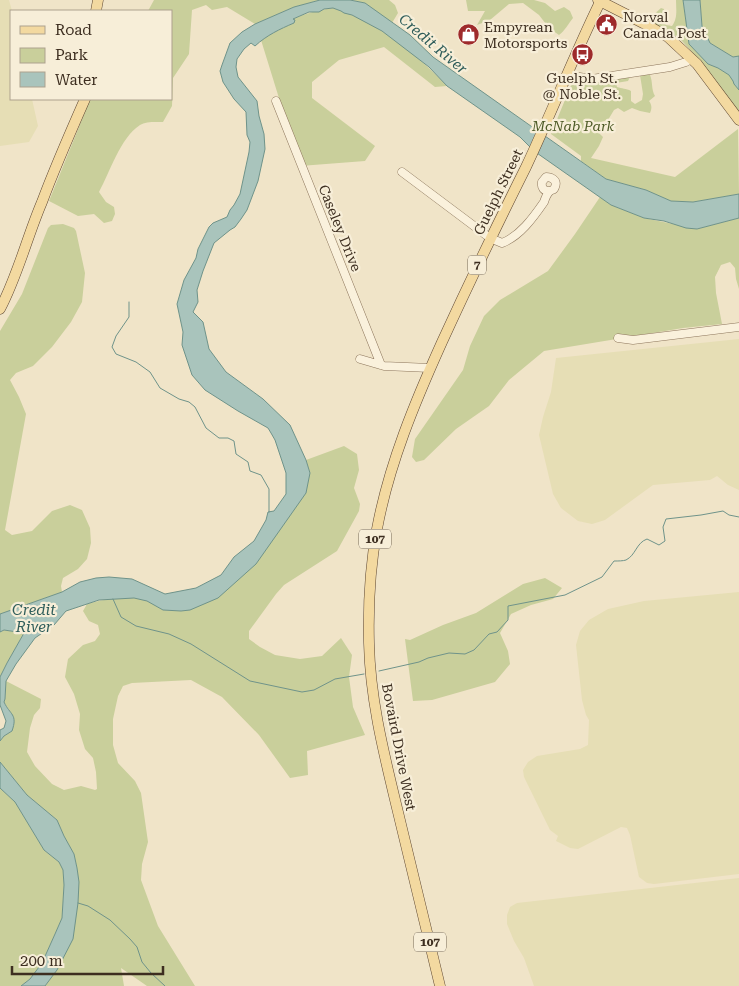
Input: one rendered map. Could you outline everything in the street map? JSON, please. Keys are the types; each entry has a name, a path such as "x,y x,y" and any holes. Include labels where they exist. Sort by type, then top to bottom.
{"main road":[{"path":"600,0 668,37 696,64 739,120"},
{"name":"Guelph Street","path":"430,368 490,238 545,126 600,0"},
{"path":"0,309 85,100"},
{"name":"Bovaird Drive West","path":"430,368 391,470 377,528 369,594 369,650 373,694 386,766 440,986"}],"street":[{"path":"566,75 592,79 670,67 691,59"},
{"name":"Caseley Drive","path":"276,101 381,365"},
{"path":"402,172 490,238 502,243 518,234 533,217 549,191"},
{"path":"618,338 632,340 739,327"},
{"path":"360,359 381,365 430,368"}],"shaded area":[{"path":"0,0 9,0 12,10 10,10 10,100 32,100 38,126 29,142 0,146"},
{"path":"739,339 739,490 728,485 717,476 710,480 653,485 605,520 592,524 578,521 561,508 553,494 539,435 551,392 556,358"},
{"path":"739,592 739,874 654,884 647,883 639,877 627,828 621,827 578,849 570,848 556,841 558,836 550,830 524,777 523,770 528,762 537,756 580,749 588,745 589,720 582,700 576,645 580,631 589,620 608,609 644,601"},
{"path":"739,878 739,986 534,986 524,958 507,924 507,915 510,907 517,903"}],"green space":[{"path":"154,0 320,0 294,7 255,24 227,7 212,10 206,5 192,10 189,54 173,78 172,106 163,122 142,124 127,138 99,192 106,202 114,207 115,214 112,221 104,223 94,214 78,216 49,201 89,100 172,100 172,10 149,10"},
{"path":"350,0 389,0 395,5 398,13 392,23 365,3"},
{"path":"466,0 534,0 545,3 555,11 564,7 570,11 573,18 559,35 549,28 539,15 523,3 509,4 490,20 477,25 485,11 468,11"},
{"path":"676,0 683,0 689,44 708,64 729,75 739,90 739,115 682,41 647,21 661,8 664,9 665,15 663,22 666,25 672,26 676,17"},
{"path":"700,0 739,0 739,57 733,57 710,43 702,26"},
{"path":"333,8 365,21 380,30 409,50 447,86 435,87 384,47 339,60 312,82 312,98 375,146 365,161 300,166 261,40 294,23 293,19"},
{"name":"McNab Park","path":"648,73 655,96 649,101 651,104 650,113 632,108 624,112 618,108 614,110 608,120 601,122 598,132 603,137 591,158 675,177 738,129 739,194 693,202 671,201 646,190 606,179 581,161 581,156 551,134 572,83 630,77 628,81 616,83 617,87 631,91 631,101 635,104 642,100 640,75"},
{"path":"600,197 611,205 644,218 697,229 739,218 739,289 735,268 730,262 721,265 715,277 722,324 683,328 544,351 509,380 489,406 456,429 424,460 416,462 412,457 415,439 463,370 470,346 484,316 500,300 548,271"},
{"path":"63,224 74,228 76,231 85,273 82,302 71,322 52,347 33,366 16,373 10,380 26,414 5,530 12,535 32,531 52,511 70,505 82,510 90,528 91,543 87,559 78,569 63,578 62,592 0,614 0,331 22,294 48,228 51,225"},
{"path":"344,446 357,454 359,470 354,488 360,504 359,511 337,551 284,585 249,631 249,639 275,655 300,659 322,656 341,638 352,655 349,677 353,707 365,735 307,751 308,775 290,778 259,735 222,697 191,680 132,683 123,686 118,696 113,719 113,745 118,763 135,781 141,793 148,842 142,864 141,880 158,926 195,986 147,986 121,968 124,986 45,986 57,970 77,868 74,854 57,820 27,795 0,762 0,741 12,731 10,711 3,701 5,699 6,681 41,699 40,708 34,715 30,728 27,752 35,766 52,784 64,790 81,786 97,789 93,758 85,749 79,730 80,714 74,694 65,677 68,659 83,645 95,641 100,634 98,625 89,621 83,611 87,604 108,599 132,598 146,600 163,610 218,598 310,473 306,460"},
{"path":"545,578 562,588 553,599 531,605 511,614 500,633 508,651 510,664 495,682 432,700 413,701 405,639 410,640 476,613 523,584"},
{"path":"4,630 24,633 0,677 0,632"},
{"path":"0,788 15,802 44,850 59,862 63,869 62,918 42,963 30,979 21,986 0,986"}],"water":[{"name":"Credit River","path":"320,0 350,0 365,3 410,35 433,57 606,179 646,190 671,201 693,202 739,194 739,218 697,229 686,228 664,221 644,218 611,205 534,151 520,137 447,86 429,67 382,31 352,15 333,8 324,9 319,12 309,12 293,19 295,20 294,23 269,35 255,46 251,43 237,59 236,67 238,77 257,101 265,149 258,181 247,210 235,227 214,243 197,290 198,302 193,312 203,322 209,349 226,372 263,399 290,425 310,473 306,493 256,564 218,598 190,610 181,611 163,610 147,601 134,598 99,600 66,611 54,625 35,638 6,681 4,702 14,718 14,725 12,731 0,741 0,730 4,728 6,721 0,705 0,677 24,633 4,630 0,632 0,614 62,592 80,582 96,578 132,579 165,594 196,588 221,575 234,557 254,541 266,520 268,512 274,511 286,494 286,473 275,440 268,428 205,390 192,375 182,345 183,332 177,304 184,280 209,227 213,223 227,217 240,194 249,152 250,142 247,135 246,112 234,99 223,82 220,71 230,43 255,24 294,7"},
{"path":"683,0 700,0 702,26 710,43 733,57 739,56 739,90 729,75 708,64 689,44"},
{"path":"0,762 27,795 57,820 74,854 77,868 79,882 78,903 73,939 57,970 45,986 21,986 30,979 42,963 62,918 63,870 59,862 44,850 15,802 0,788"}],"waterway":[{"path":"129,302 129,317 116,336 112,347 116,354 136,362 150,372 160,388 179,399 189,402 195,407 206,428 219,438 228,438 234,441 236,454 248,462 250,471 261,475 269,489 269,512"},
{"path":"379,671 449,653 465,654 474,650 489,634 497,632 508,620 508,606 565,595 602,577 614,561 629,558 643,541 647,539 659,545 665,541 663,527 666,519 723,511 729,515 739,517"},
{"path":"113,599 121,617 136,626 169,634 191,644 250,681 302,692 314,690 335,679 364,674"},
{"path":"78,903 88,906 110,920 130,939 137,947 142,962 165,986"}],"place":[{"name":"Norval Canada Post","path":"607,25"},
{"name":"Empyrean Motorsports","path":"468,35"},
{"name":"Guelph St. @ Noble St.","path":"582,55"}]}
